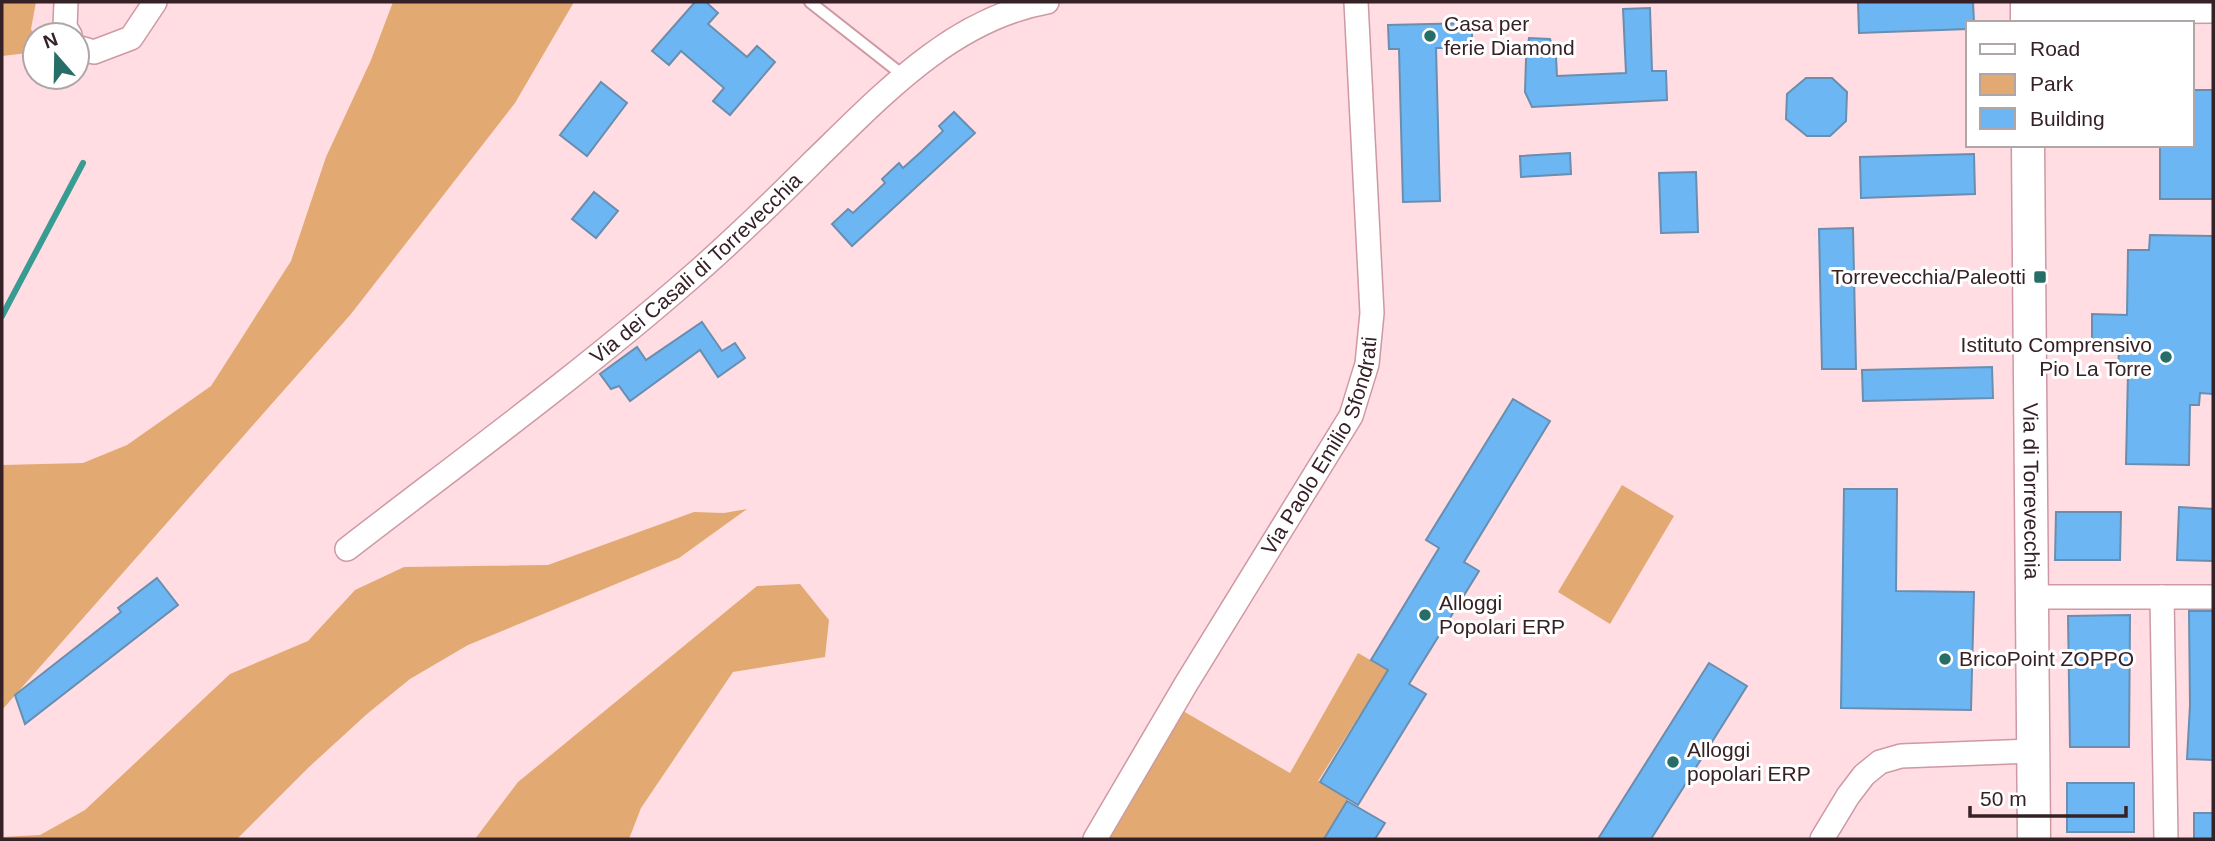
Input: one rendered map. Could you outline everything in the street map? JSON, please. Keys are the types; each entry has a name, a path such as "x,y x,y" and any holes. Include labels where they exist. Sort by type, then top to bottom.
{"main road":[{"name":"Via di Torrevecchia","path":"2028,147 2034,839"}],"street":[{"path":"65,21 66,2"},
{"path":"91,51 131,38 155,2"},
{"name":"Via dei Casali di Torrevecchia","path":"347,549 649,313 690,278 904,77 977,25 997,16 1047,2"},
{"name":"Via Paolo Emilio Sfondrati","path":"1095,839 1186,684 1351,416 1367,364 1372,313 1356,2"},
{"path":"2027,12 2213,10"},
{"path":"2032,597 2213,597"},
{"path":"2162,597 2166,839"},
{"path":"1822,839 1848,796 1864,775 1880,762 1911,755 2032,751"}],"lane":[{"path":"810,2 904,77"}],"green space":[{"path":"2,2 36,2 32,21 21,21 21,54 2,56"},
{"path":"393,2 574,2 515,103 351,314 2,710 2,465 83,463 127,445 211,386 291,261 326,157 371,60"},
{"path":"1622,485 1674,516 1610,624 1558,592"},
{"path":"747,509 679,558 468,645 410,679 309,767 237,839 2,839 40,835 85,810 230,674 308,641 355,590 404,567 548,565 694,512 724,513"},
{"path":"800,584 829,620 825,657 733,672 641,808 629,839 475,839 518,782 757,586"},
{"path":"1358,653 1388,670 1318,781 1348,799 1324,839 1107,839 1183,711 1290,773"}],"building":[{"path":"695,2 706,2 718,13 708,24 747,57 757,46 775,62 730,115 713,101 724,88 681,51 669,65 652,51"},
{"path":"1858,2 1973,2 1974,21 1966,21 1966,29 1859,33"},
{"path":"1650,8 1652,71 1666,71 1667,100 1532,107 1525,92 1529,38 1550,39 1556,57 1557,76 1626,73 1623,9"},
{"path":"1472,23 1472,48 1436,48 1440,201 1403,202 1399,49 1389,49 1388,25"},
{"path":"1806,78 1832,78 1847,92 1846,121 1830,136 1807,136 1786,119 1787,94"},
{"path":"601,82 627,103 587,156 560,135"},
{"path":"2194,90 2213,90 2213,199 2160,199 2160,147 2194,147"},
{"path":"954,112 975,133 852,246 832,224 848,209 853,213 885,183 882,179 899,163 903,168 922,151 943,131 939,126"},
{"path":"1570,153 1571,174 1521,177 1520,156"},
{"path":"1974,154 1975,194 1861,198 1860,157"},
{"path":"1696,172 1698,232 1661,233 1659,173"},
{"path":"594,192 618,211 596,238 572,219"},
{"path":"1853,228 1856,369 1822,369 1819,229"},
{"name":"Istituto Comprensivo Pio La Torre","path":"2150,235 2213,236 2213,394 2200,393 2199,405 2190,405 2189,465 2126,464 2128,373 2118,373 2119,348 2092,348 2092,314 2127,315 2128,250 2149,250"},
{"path":"702,322 722,351 735,343 745,358 718,377 700,350 630,401 619,386 611,389 600,374 637,347 646,360"},
{"path":"1992,367 1993,398 1863,401 1862,370"},
{"name":"Alloggi Popolari ERP","path":"1513,399 1550,421 1464,562 1479,571 1409,684 1426,694 1358,805 1320,782 1388,670 1371,660 1439,548 1426,540"},
{"path":"1844,489 1897,489 1896,591 1974,592 1971,710 1841,708"},
{"path":"2179,507 2213,509 2213,561 2177,560"},
{"path":"2056,512 2121,512 2120,560 2055,560"},
{"path":"157,578 178,605 25,724 15,695 121,612 118,608"},
{"path":"2189,611 2213,611 2213,760 2187,759 2190,705"},
{"path":"2130,615 2129,747 2070,747 2068,616"},
{"name":"Alloggi popolari ERP","path":"1709,663 1747,686 1651,839 1598,839"},
{"path":"2067,783 2134,783 2134,832 2067,832"},
{"path":"1347,801 1385,823 1375,839 1324,839"},
{"path":"2194,813 2213,813 2213,839 2194,839"}],"waterway":[{"path":"2,316 83,163"}],"place":[{"name":"Casa per ferie Diamond","path":"1430,36"},
{"name":"Torrevecchia/Paleotti","path":"2040,277"},
{"name":"Istituto Comprensivo Pio La Torre","path":"2166,357"},
{"name":"Alloggi Popolari ERP","path":"1425,615"},
{"name":"BricoPoint ZOPPO","path":"1945,659"},
{"name":"Alloggi popolari ERP","path":"1673,762"}]}
